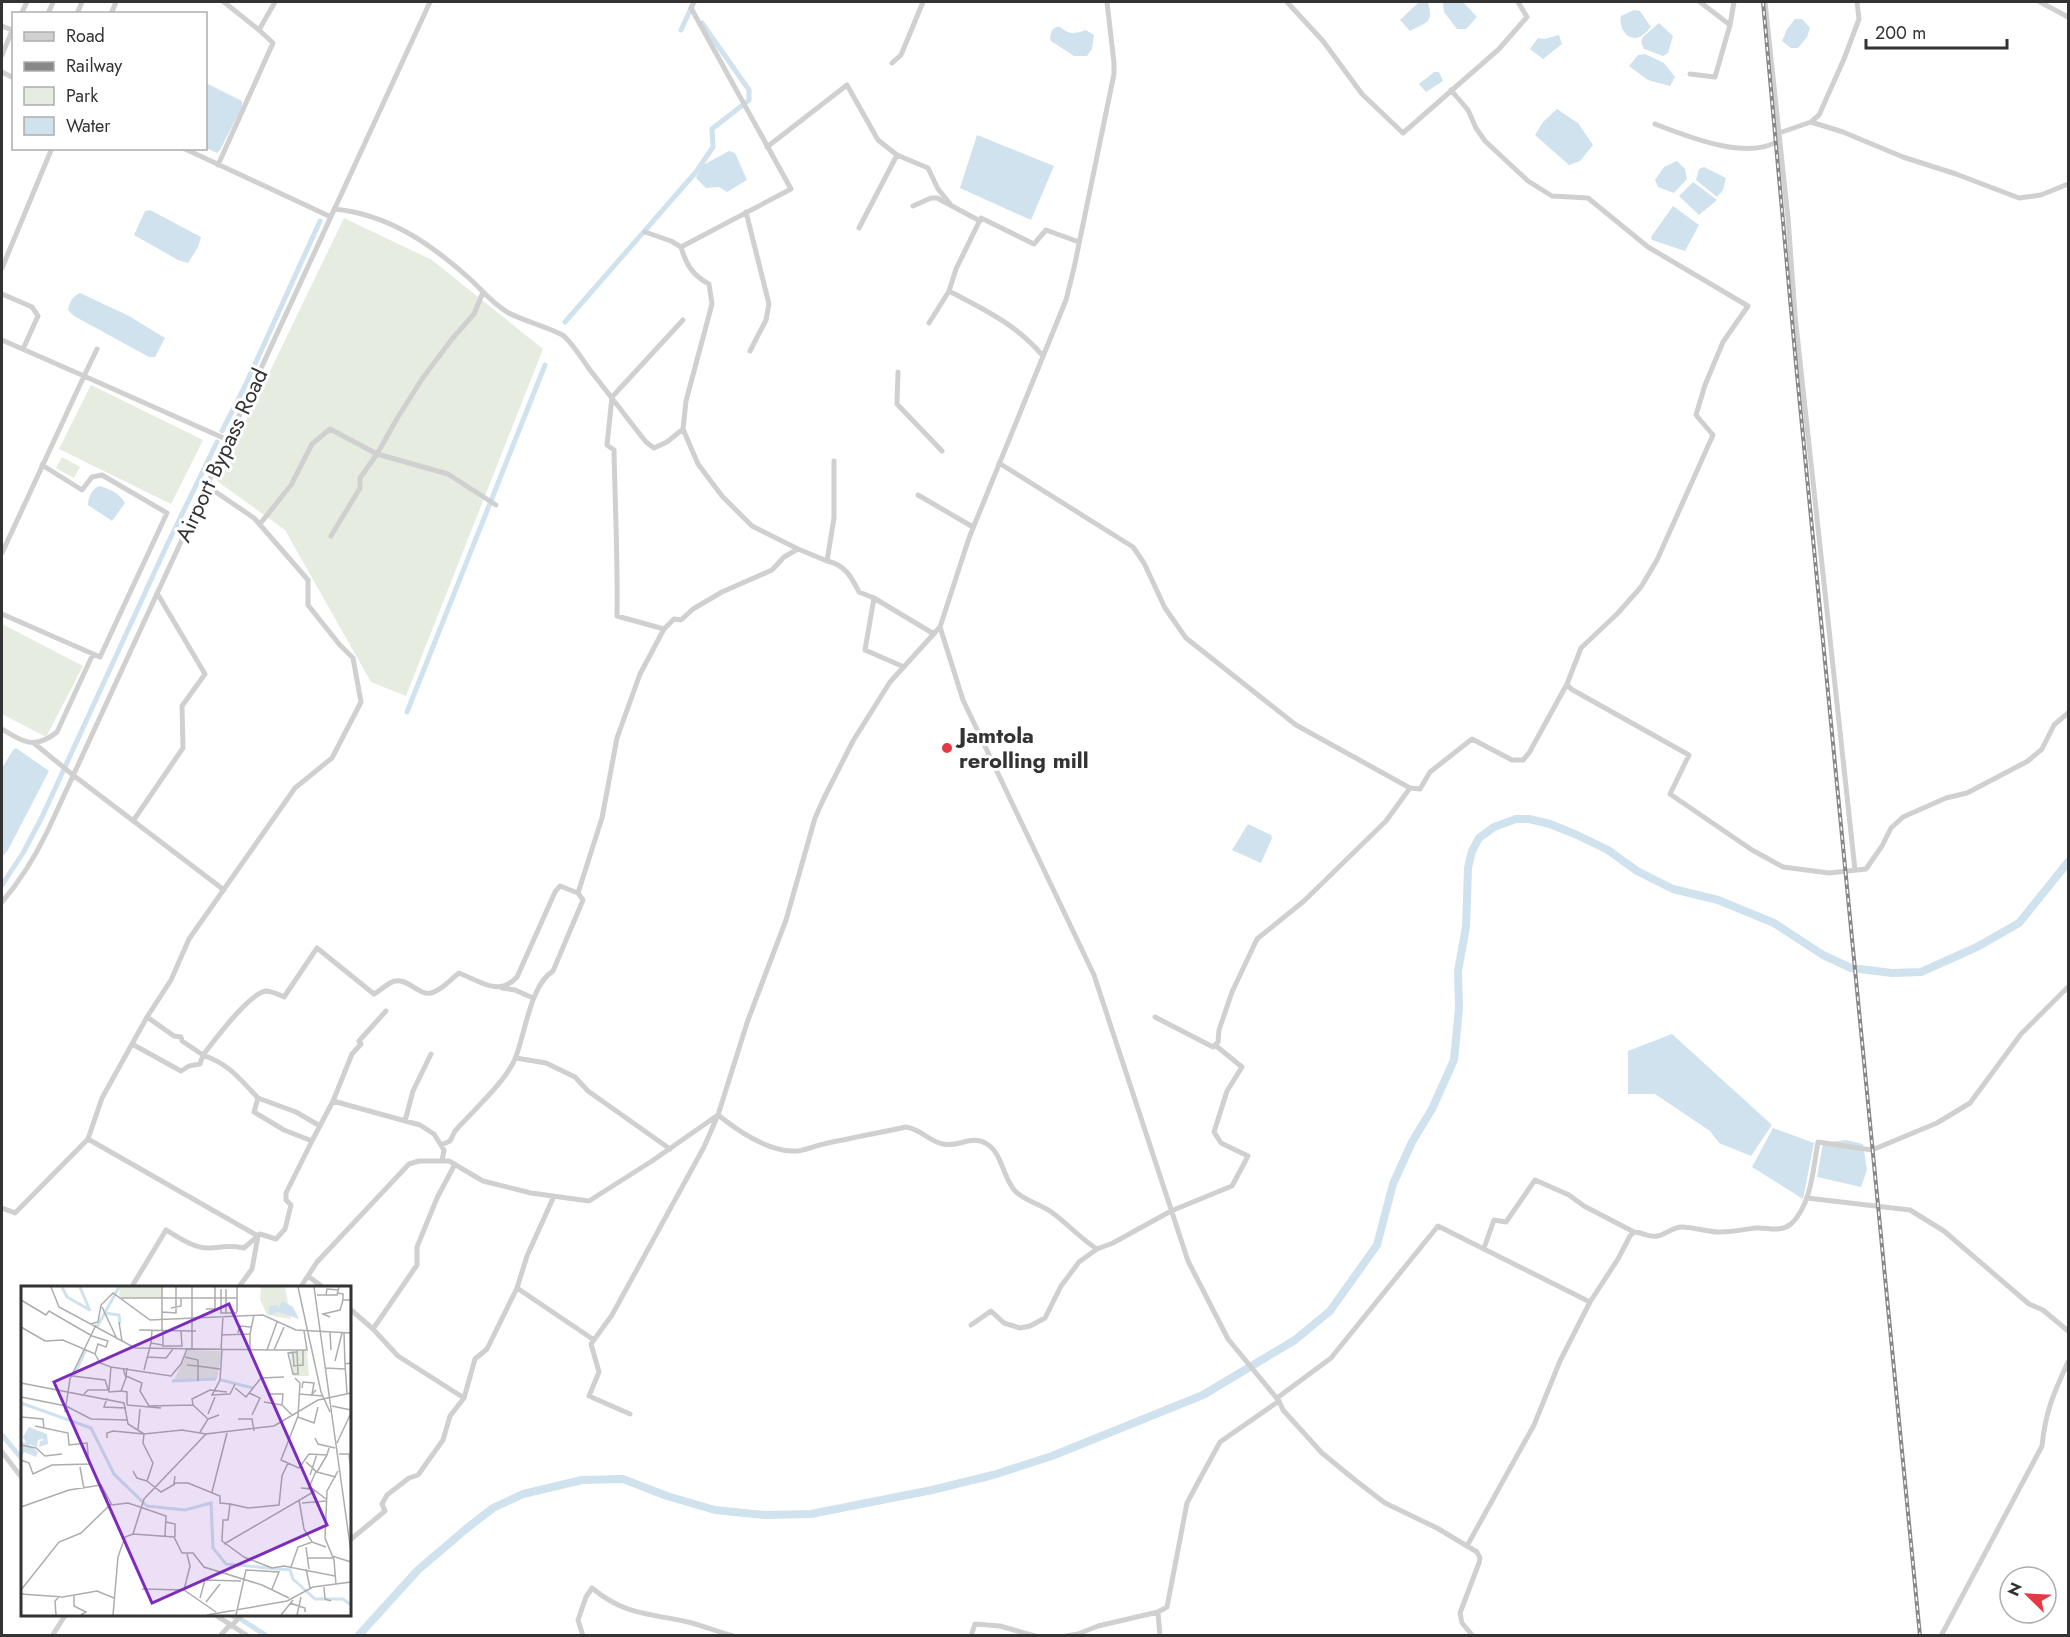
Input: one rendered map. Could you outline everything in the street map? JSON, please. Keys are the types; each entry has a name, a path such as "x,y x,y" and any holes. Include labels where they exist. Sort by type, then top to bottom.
{"street":[{"path":"218,165 273,43 224,2"},
{"path":"259,30 275,2"},
{"name":"Airport Bypass Road","path":"2,903 18,884 34,858 430,2"},
{"path":"681,247 791,189 691,8 694,2"},
{"path":"892,63 901,55 923,2"},
{"path":"630,1414 589,1396 599,1372 591,1344 612,1316 704,1147 718,1115 747,1020 786,920 815,818 853,741 890,682 940,627 973,527 1066,300 1114,74 1107,2"},
{"path":"1287,2 1323,41 1362,94 1403,133 1499,49 1527,17 1518,2"},
{"path":"1700,2 1730,25"},
{"path":"1690,74 1715,77 1734,2"},
{"path":"1765,2 1795,315 1855,870"},
{"path":"1655,124 1696,140 1729,147 1766,147 1779,136 1811,122 1820,115 1844,59 1859,19 1857,2"},
{"path":"2040,2 2068,17"},
{"path":"2,55 12,33"},
{"path":"767,147 847,85 878,140 897,155 928,168 938,189 951,206"},
{"path":"999,463 1133,547 1144,563 1165,608 1186,638 1296,725 1410,788 1420,789 1430,772 1472,739 1512,760 1523,760 1567,684 1581,648 1618,613 1641,587 1657,560 1713,435 1696,415 1705,385 1723,342 1748,306 1648,247 1588,198 1552,196 1528,182 1485,141 1468,110 1451,90"},
{"path":"1811,122 2019,198 2041,195 2068,184"},
{"path":"2,268 51,150"},
{"path":"187,150 331,217"},
{"path":"859,228 897,155"},
{"path":"913,206 931,198 937,198 980,221"},
{"path":"334,209 361,213 401,229 427,243 483,292 489,300 515,317 564,335 646,442 654,448 667,442 683,429"},
{"path":"746,212 769,304 766,320 750,351"},
{"path":"929,323 949,291 956,269 981,218 1034,244 1046,230 1079,242"},
{"path":"645,232 681,247 686,263 697,278 709,284 712,304 686,401 683,429 698,464 722,496 752,526 798,549 838,563 850,574 859,592 874,598 934,634"},
{"path":"949,291 1010,324 1043,356"},
{"path":"331,537 360,488 360,478 422,379 474,314 483,292"},
{"path":"2,294 32,308 38,316 23,350"},
{"path":"664,629 617,616 618,554 615,537 614,450 607,445 612,397 683,320"},
{"path":"2,340 228,440"},
{"path":"2,553 96,349"},
{"path":"898,372 897,404 942,451"},
{"path":"260,524 291,485 312,444 330,429 377,454 448,474 496,505"},
{"path":"827,561 834,518 834,461"},
{"path":"2,614 100,657 167,513 102,475 92,477 82,490 42,465"},
{"path":"2,1208 15,1213 88,1139 102,1098 147,1017 171,980 189,939 295,788 332,758 361,702 353,658 308,605 308,580 254,518 207,486"},
{"path":"918,495 973,527"},
{"path":"2,535 9,538"},
{"path":"578,893 602,818 617,738 640,674 664,629 674,619 681,620 693,609 722,592 772,570 784,557 798,549"},
{"path":"133,821 183,748 182,706 205,674 157,593"},
{"path":"874,598 865,650 904,667"},
{"path":"940,627 963,700 1094,975 1188,1261 1228,1339 1278,1399 1283,1410 1322,1453 1385,1503 1437,1528 1477,1552 1480,1558 1461,1608 1460,1618 1473,1635"},
{"path":"35,744 50,738 57,732 93,654"},
{"path":"1567,684 1570,689 1689,755 1670,794 1752,850 1783,867 1829,873 1866,869 1891,828 1903,817 1946,798 1967,793 2028,761 2042,749 2054,725 2068,713"},
{"path":"2,729 19,740 35,744 224,890"},
{"path":"1215,1045 1218,1042 1219,1030 1232,992 1257,939 1304,901 1386,821 1410,788"},
{"path":"441,1145 450,1141 455,1131 508,1071 516,1058 533,998 548,974 553,971 583,900 578,893 560,886 555,892 517,977 507,987 500,988"},
{"path":"132,1044 181,1071 189,1066 200,1064 203,1055 243,1007 267,991 284,997 317,948 374,994 392,981 402,981 423,992 430,993 442,987 459,973 533,998"},
{"path":"1484,1248 1494,1220 1506,1222 1535,1180 1569,1195 1584,1206 1634,1232 1643,1232 1650,1236 1657,1236 1677,1227 1717,1232 1743,1232 1757,1228 1777,1230 1792,1223 1807,1198 1818,1142 1872,1150 1937,1123 1970,1103 2021,1034 2068,987"},
{"path":"132,1286 166,1230 194,1246 208,1249 230,1245 244,1248 260,1234 276,1239 285,1229 291,1205 286,1200 286,1193 333,1101 352,1054 361,1044 359,1041 386,1011"},
{"path":"147,1017 174,1036 181,1037 182,1041 203,1055 221,1061 258,1098 296,1112 320,1126"},
{"path":"971,1325 991,1311 1004,1323 1020,1328 1045,1318 1061,1286 1079,1262 1096,1250 1172,1211 1232,1186 1247,1159 1246,1154 1221,1143 1214,1132 1227,1091 1242,1067 1215,1045 1213,1047 1155,1017"},
{"path":"405,1121 413,1091 431,1054"},
{"path":"516,1058 546,1063 575,1077 588,1091 670,1149"},
{"path":"258,1098 254,1112 284,1130 312,1141"},
{"path":"333,1101 420,1125 434,1134 441,1145 444,1150 442,1161"},
{"path":"301,1286 317,1262 409,1164 419,1161 449,1161 483,1180 531,1192 590,1201 718,1115"},
{"path":"718,1115 748,1135 770,1145 799,1152 822,1144 906,1128 917,1129 943,1144 973,1139 980,1141 993,1149 1006,1179 1020,1195 1054,1214 1096,1250"},
{"path":"88,1139 258,1236"},
{"path":"373,1329 417,1265 417,1247 437,1198 455,1164"},
{"path":"351,1539 385,1511 382,1504 387,1495 418,1475 443,1440 450,1416 464,1398 475,1359 488,1349 517,1288 527,1256 554,1196"},
{"path":"1807,1198 1910,1210 1944,1231 2029,1304 2043,1310 2068,1331"},
{"path":"1065,1635 1078,1634 1098,1626 1158,1612 1167,1607 1187,1503 1220,1442 1331,1358 1438,1226 1590,1302"},
{"path":"1467,1546 1534,1425 1560,1361 1590,1302 1634,1232"},
{"path":"239,1286 252,1269 258,1236"},
{"path":"308,1276 323,1286"},
{"path":"517,1288 594,1340"},
{"path":"351,1310 398,1356 464,1398"},
{"path":"1941,1635 2042,1446 2044,1420 2068,1362"},
{"path":"2,1452 21,1477"},
{"path":"16,1470 21,1465"},
{"path":"583,1635 578,1620 586,1597 592,1588 626,1610 691,1623 733,1635"},
{"path":"1158,1612 1160,1635"},
{"path":"52,1635 65,1616"},
{"path":"217,1616 248,1635"},
{"path":"220,1635 241,1616"},
{"path":"971,1635 975,1624 1000,1626 1035,1635"}],"green space":[{"path":"344,218 432,260 543,349 406,696 371,682 285,530 217,481"},
{"path":"91,385 203,440 171,504 59,449"},
{"path":"62,457 80,467 74,478 56,468"},
{"path":"2,624 83,666 46,737 2,714"}],"water":[{"path":"1419,2 1428,2 1430,18 1410,31 1400,20"},
{"path":"1443,2 1463,2 1477,17 1466,29 1457,29 1444,12"},
{"path":"1634,10 1640,11 1651,27 1638,38 1625,33 1621,20 1621,16"},
{"path":"1795,19 1802,19 1810,28 1807,37 1798,48 1791,48 1782,41 1787,29"},
{"path":"1659,23 1673,36 1668,53 1663,56 1644,49 1641,42 1643,37"},
{"path":"1056,27 1072,33 1086,30 1094,35 1092,49 1087,56 1074,56 1051,41 1052,30"},
{"path":"1559,35 1562,44 1543,59 1530,49 1538,38 1544,39"},
{"path":"1645,54 1664,63 1675,77 1670,86 1648,80 1629,66 1638,55"},
{"path":"1434,72 1439,72 1443,81 1426,92 1419,84"},
{"path":"207,84 242,101 242,107 217,153 207,148"},
{"path":"1557,109 1578,123 1593,145 1580,161 1569,165 1535,135 1543,122"},
{"path":"977,135 1054,166 1031,220 960,188"},
{"path":"729,151 735,153 747,180 727,192 719,187 706,188 696,178 703,165"},
{"path":"1677,161 1685,169 1687,179 1674,193 1658,187 1655,180 1664,167"},
{"path":"1704,167 1726,178 1723,190 1717,197 1696,180 1699,169"},
{"path":"1693,182 1717,200 1699,215 1679,196"},
{"path":"1673,206 1699,225 1685,251 1652,240 1651,237"},
{"path":"150,210 201,237 188,263 178,260 134,235 145,211"},
{"path":"80,293 129,316 165,338 155,357 149,357 74,316 68,310 73,298"},
{"path":"100,486 118,494 125,503 112,521 88,505 91,494"},
{"path":"16,748 49,771 8,850 2,857 2,768"},
{"path":"1248,824 1271,835 1272,838 1261,863 1232,850"},
{"path":"1672,1034 1772,1125 1751,1156 1719,1143 1710,1131 1655,1094 1628,1094 1628,1051"},
{"path":"1773,1128 1814,1143 1803,1199 1752,1167"},
{"path":"1846,1140 1863,1144 1867,1170 1861,1187 1817,1177 1823,1143"}],"waterway":[{"path":"681,30 693,4"},
{"path":"565,322 696,172 713,147 712,129 749,100 749,90 702,23"},
{"path":"222,431 245,386 320,221"},
{"path":"407,712 545,365"},
{"path":"2,885 23,853 42,817 217,442"},
{"path":"358,1636 418,1570 493,1508 523,1494 582,1480 623,1479 667,1496 715,1510 765,1515 811,1514 932,1490 993,1475 1052,1456 1203,1395 1295,1340 1330,1311 1377,1245 1393,1184 1412,1142 1432,1109 1454,1060 1459,1008 1458,971 1466,927 1468,868 1472,851 1479,838 1494,827 1516,819 1529,819 1550,824 1608,850 1637,871 1673,889 1718,900 1774,923 1823,955 1851,968 1892,973 1921,972 1977,947 2019,923 2068,862"},
{"path":"2,1435 21,1458"},
{"path":"242,1620 267,1636"}],"railway":[{"path":"1763,2 1920,1636"}],"place":[{"name":"Jamtola rerolling mill","path":"947,748"}]}
